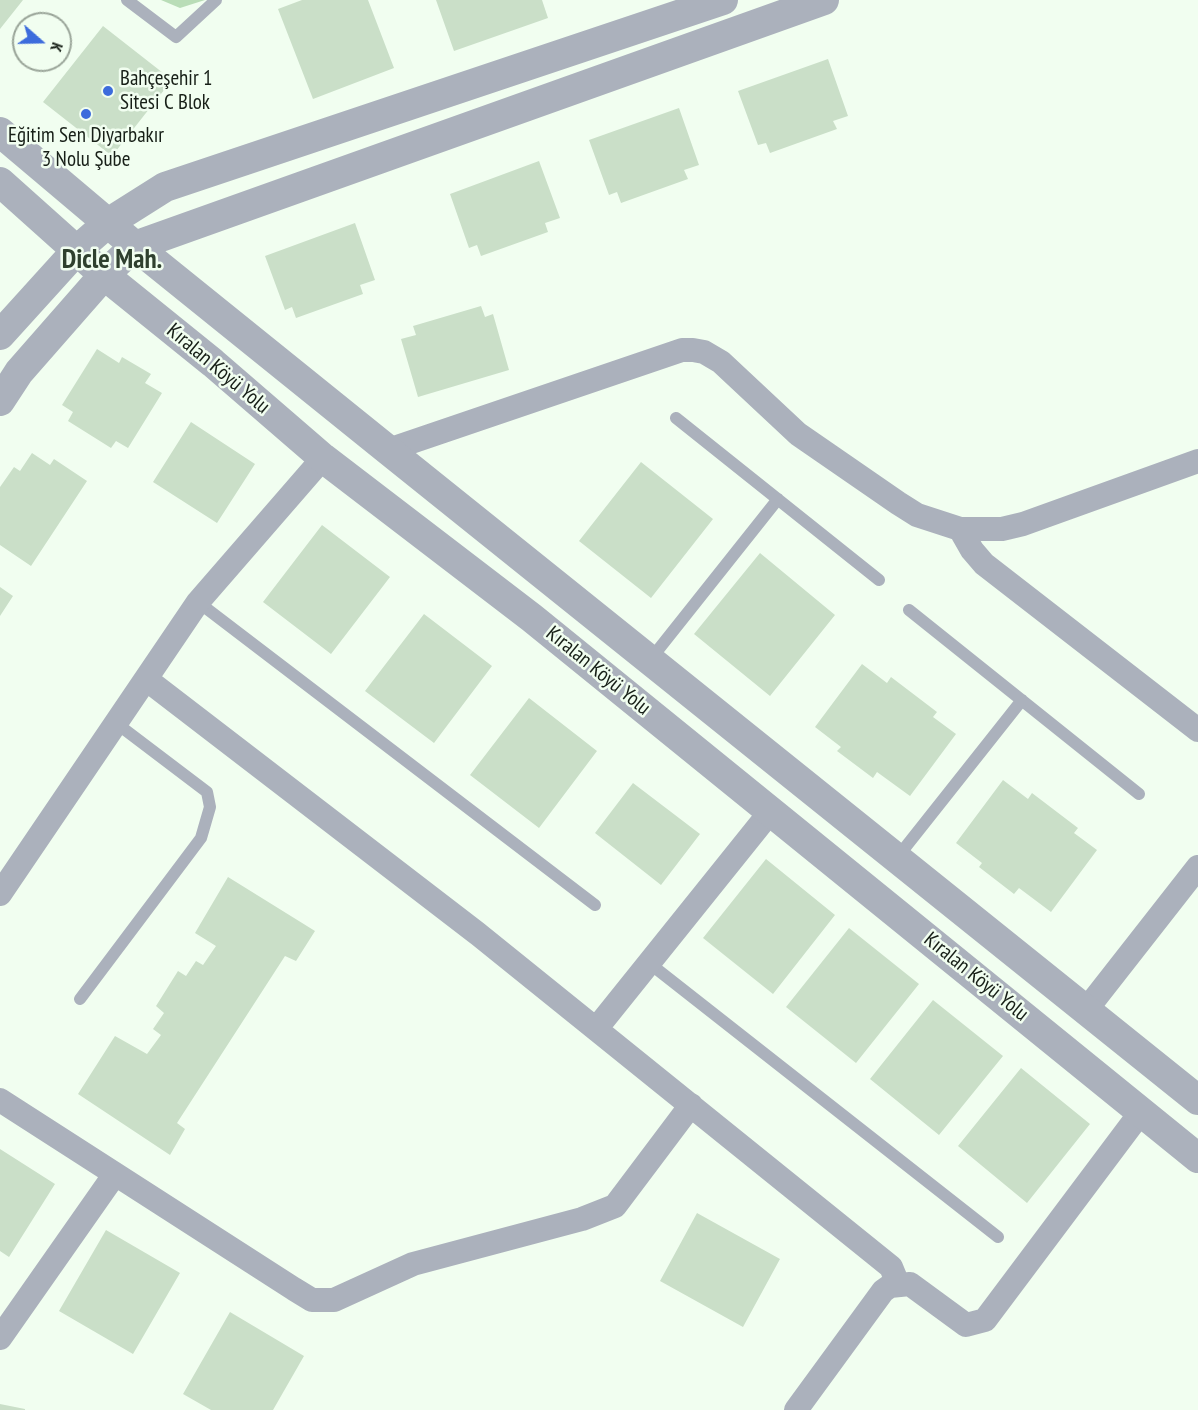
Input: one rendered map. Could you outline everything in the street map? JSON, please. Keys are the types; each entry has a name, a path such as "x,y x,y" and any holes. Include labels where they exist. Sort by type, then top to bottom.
{"street":[{"path":"0,335 77,250 108,223 165,187 723,0"},
{"path":"0,400 19,372 104,275 135,246 824,0"},
{"name":"Kıralan Köyü Yolu","path":"0,132 135,246 1198,1100"},
{"name":"Kıralan Köyü Yolu","path":"0,182 104,275 213,363 322,458 532,618 1198,1158"},
{"path":"388,450 682,350 693,350 704,352 721,362 798,434 898,503 917,515 960,529 1002,528 1023,524 1198,461"},
{"path":"0,894 198,602 322,458"},
{"path":"960,529 972,550 984,564 1198,730"},
{"path":"146,679 478,934 691,1105 891,1267 898,1284"},
{"path":"596,1029 771,811"},
{"path":"1086,1010 1198,867"},
{"path":"0,1100 312,1300 334,1300 413,1264 582,1219 615,1206 691,1105"},
{"path":"796,1410 883,1291 898,1284 910,1284 966,1325 980,1324 985,1320 1141,1112"},
{"path":"0,1338 115,1174"}],"lane":[{"path":"127,0 176,37 216,0"},
{"path":"676,418 879,580"},
{"path":"649,661 778,499"},
{"path":"198,602 595,905"},
{"path":"909,610 1139,794"},
{"path":"896,859 1022,700"},
{"path":"80,999 201,838 210,807 207,792 116,723"},
{"path":"649,963 998,1237"}],"green space":[{"path":"161,0 205,0 180,8"}],"building":[{"path":"0,0 23,0 12,12 0,29"},
{"path":"302,0 368,0 394,68 313,99 278,9"},
{"path":"436,0 542,0 548,18 454,51"},
{"name":"Bahçeşehir 1 Sitesi C Blok","path":"103,26 172,80 112,156 43,102 67,72 72,72 72,65"},
{"path":"828,59 848,116 833,121 837,129 770,153 766,143 758,145 738,91"},
{"path":"679,108 699,165 684,170 688,179 621,203 617,192 609,195 589,140"},
{"path":"539,161 560,218 545,223 548,232 481,256 477,245 469,248 450,194"},
{"path":"355,223 375,280 360,285 363,294 296,318 292,307 285,310 265,256"},
{"path":"481,306 485,317 493,314 509,370 418,397 401,339 416,335 413,326"},
{"path":"97,349 119,363 122,357 151,374 145,383 162,393 128,448 116,441 111,448 68,421 73,412 62,405"},
{"path":"191,422 255,464 217,523 153,482"},
{"path":"32,453 50,465 54,459 87,481 31,566 0,545 0,487 14,467 20,471"},
{"path":"641,462 713,519 651,598 579,541"},
{"path":"322,525 390,577 331,654 263,602"},
{"path":"760,553 835,615 770,696 694,634"},
{"path":"0,587 13,596 0,616"},
{"path":"424,614 492,666 434,743 365,691"},
{"path":"862,664 887,683 891,677 937,712 933,717 956,734 910,796 877,772 873,778 837,751 841,747 815,727"},
{"path":"529,698 597,751 539,828 470,775"},
{"path":"1003,780 1028,799 1032,793 1078,828 1074,833 1097,850 1051,912 1019,888 1014,894 979,867 982,863 956,843"},
{"path":"633,783 700,834 661,885 595,833"},
{"path":"766,859 835,915 773,994 703,938"},
{"path":"228,877 315,931 296,961 285,956 177,1123 185,1129 170,1155 78,1094 115,1036 147,1054 161,1035 153,1029 164,1013 156,1006 178,971 186,976 196,961 203,965 216,946 195,933"},
{"path":"849,928 919,984 856,1063 786,1007"},
{"path":"933,1000 1003,1056 939,1135 870,1079"},
{"path":"1021,1068 1090,1124 1027,1203 958,1146"},
{"path":"0,1149 55,1184 9,1257 0,1251"},
{"path":"697,1213 780,1259 743,1327 660,1281"},
{"path":"106,1230 180,1273 133,1354 59,1311"},
{"path":"230,1312 304,1356 273,1410 211,1410 183,1394"},
{"path":"0,1404 25,1409 25,1410 0,1410"}],"place":[{"name":"Bahçeşehir 1 Sitesi C Blok","path":"108,91"},
{"name":"Eğitim Sen Diyarbakır 3 Nolu Şube","path":"86,114"}],"district":[{"name":"Dicle Mah.","path":"112,260"}]}
